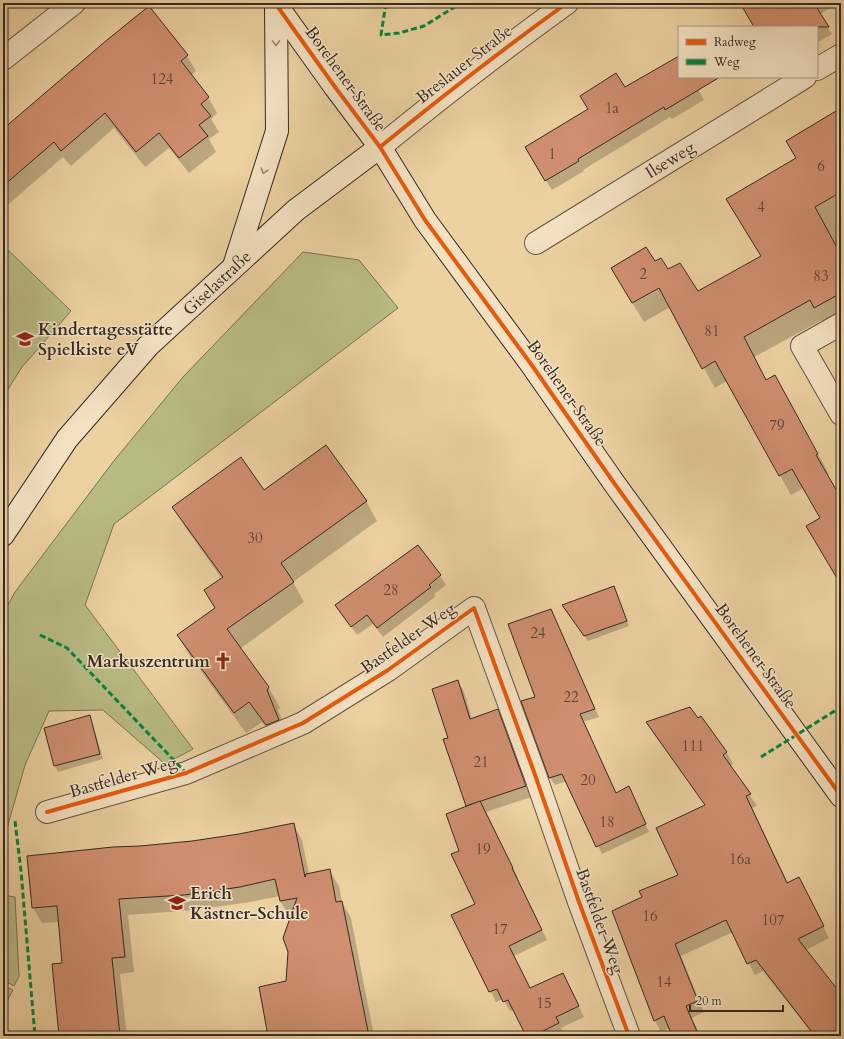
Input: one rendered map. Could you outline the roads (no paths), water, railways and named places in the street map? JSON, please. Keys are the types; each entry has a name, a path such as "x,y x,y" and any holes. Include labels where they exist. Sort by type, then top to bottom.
{"main road":[{"path":"6,51 74,3"},
{"name":"Breslauer Straße","path":"380,147 436,101 567,3"},
{"path":"233,268 277,131 275,4"},
{"name":"Borchener Straße","path":"275,4 330,81 380,147 425,220 531,364 614,483 841,796"},
{"path":"818,69 841,55"},
{"name":"Ilseweg","path":"536,243 803,78"},
{"name":"Giselastraße","path":"3,535 67,439 148,346 296,210 380,147"},
{"path":"841,324 802,346 841,414"},
{"name":"Bastfelder Weg","path":"48,812 186,773 303,723 388,670 474,608 531,764 579,902 629,1036"}],"place":[{"name":"Kindertagesstätte Spielkiste eV","path":"25,339"},
{"name":"Markuszentrum","path":"223,661"},
{"name":"Erich Kästner-Schule","path":"177,903"}]}
